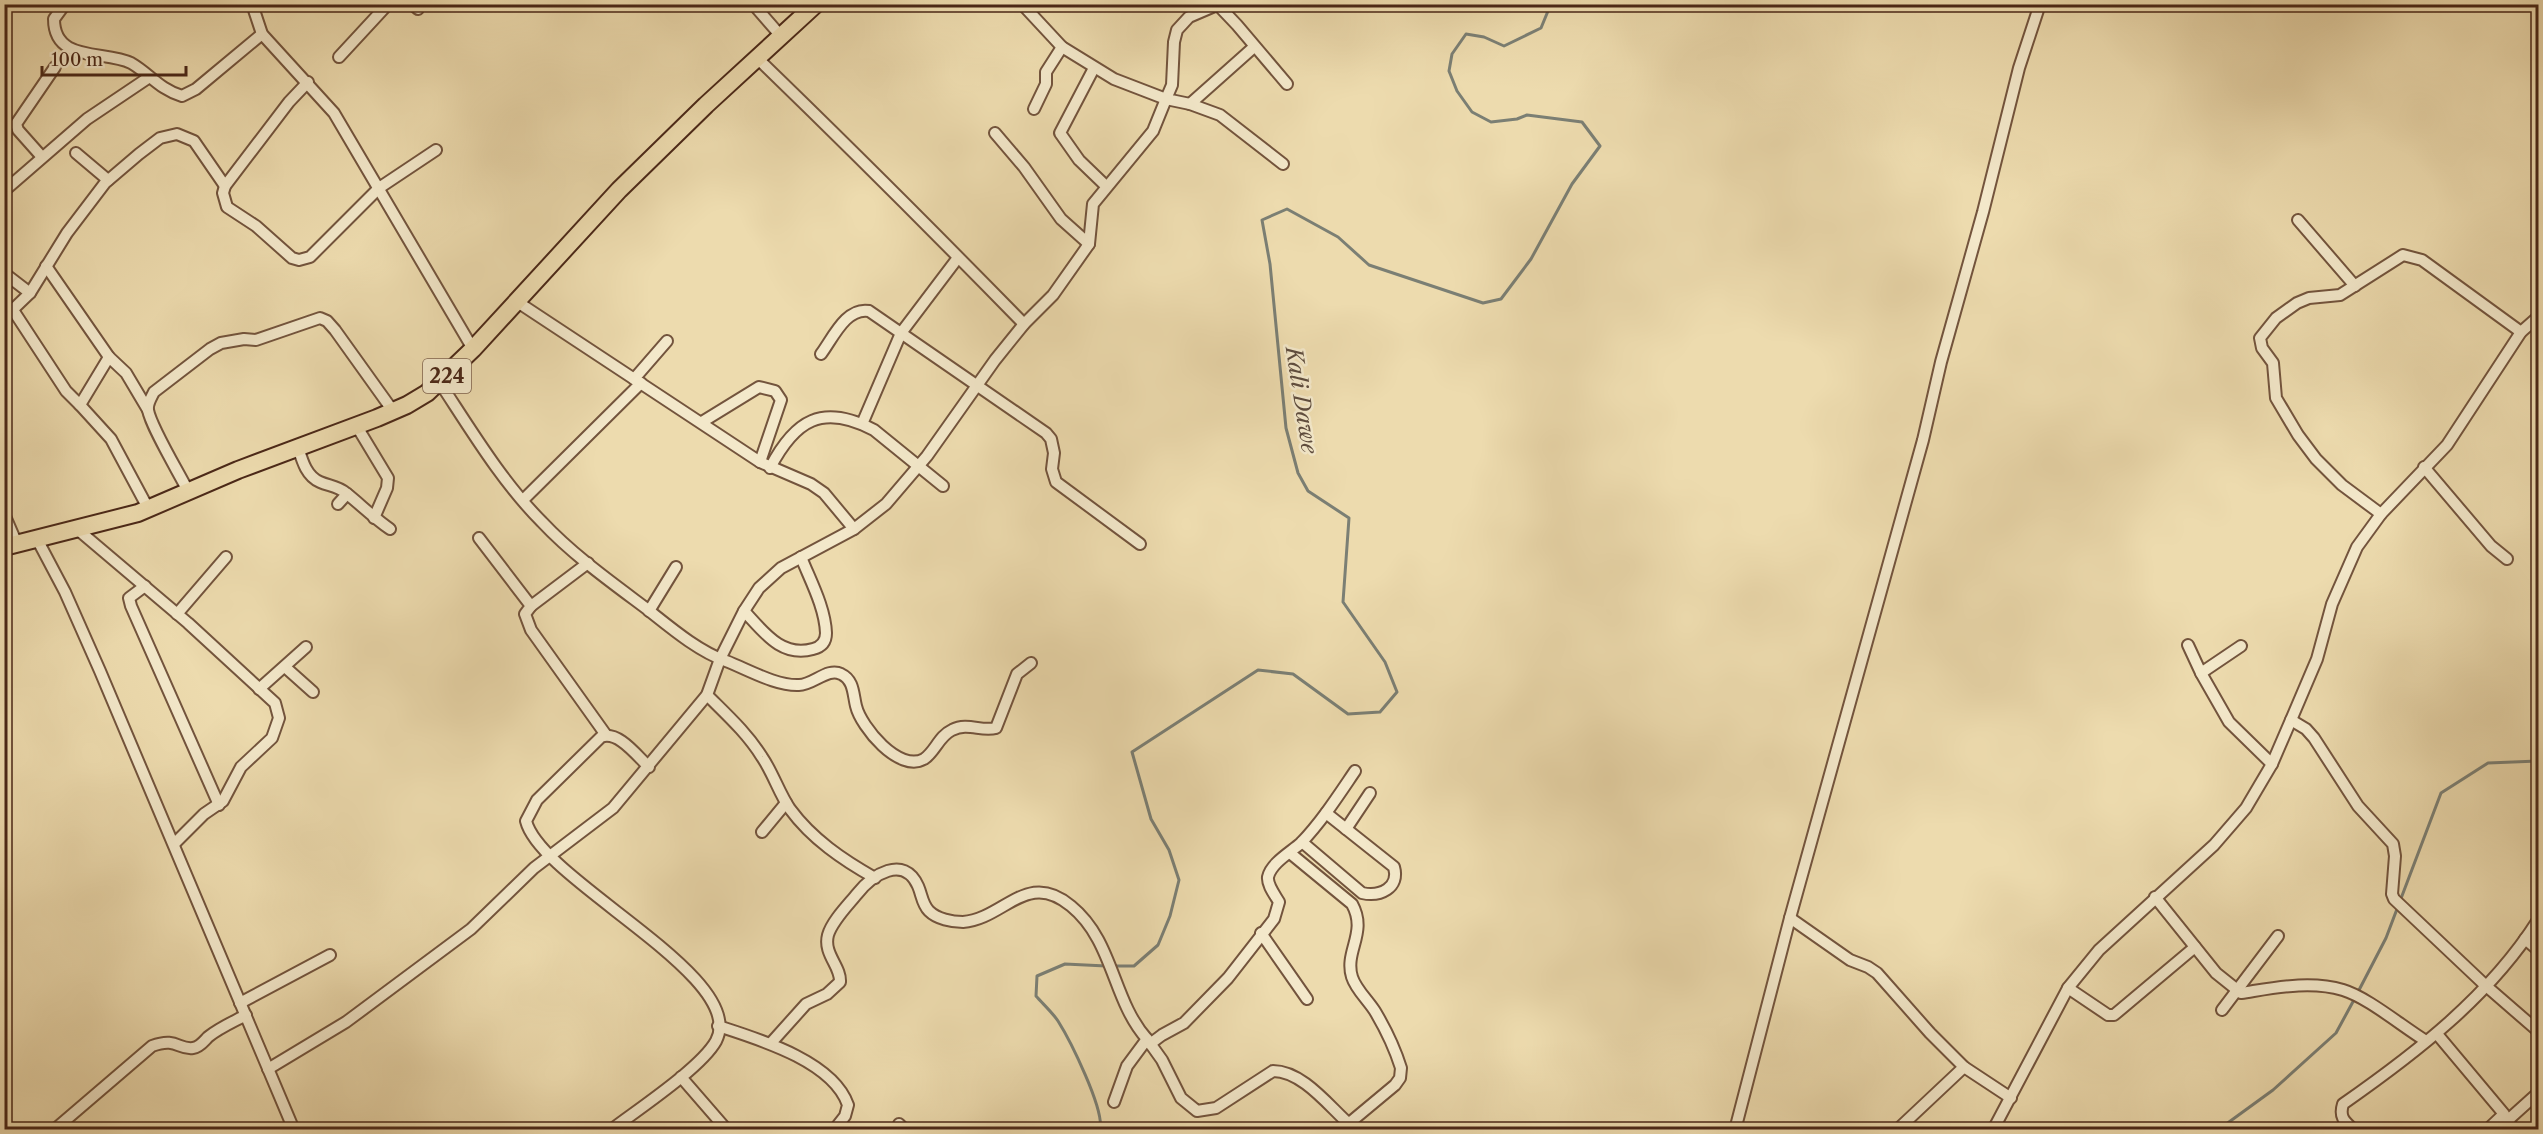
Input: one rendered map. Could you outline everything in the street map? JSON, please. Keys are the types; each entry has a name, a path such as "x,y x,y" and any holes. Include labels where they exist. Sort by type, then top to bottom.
{"main road":[{"name":"224","path":"11,545 77,530 148,508 393,411 428,393 473,349 619,190 756,57 816,4"}],"street":[{"path":"48,4 61,8 54,19 56,35 76,51 130,63 169,92 182,96 196,89 262,34"},
{"path":"252,4 262,34 334,112 473,349"},
{"path":"339,57 388,4"},
{"path":"753,4 780,35"},
{"path":"1022,4 1062,47 1094,68 1166,99 1190,104 1220,115 1283,164"},
{"path":"1735,1130 1790,918 1923,440 1941,362 1983,212 2019,68 2040,4"},
{"path":"268,1069 346,1022 471,929 534,868 613,808 707,695 720,659 744,611 759,588 781,568 854,528 886,504 919,465 1024,324 1053,295 1089,244 1093,204 1153,131 1173,84 1174,42 1177,30 1189,16 1217,5 1287,84"},
{"path":"1190,104 1254,46"},
{"path":"1034,109 1046,84 1046,72 1062,47"},
{"path":"756,57 887,184 957,259 1024,324"},
{"path":"42,157 18,130 16,124 56,67"},
{"path":"1094,68 1060,133 1079,160 1106,186"},
{"path":"4,191 87,119 148,78"},
{"path":"308,82 289,102 225,186 223,193 227,207 256,226 292,258 299,260 310,257 378,188 436,150"},
{"path":"995,133 1024,167 1061,219 1089,244"},
{"path":"148,508 111,439 66,391 9,314 30,293 67,233 108,180 160,138 177,134 194,141 225,186"},
{"path":"76,153 108,180"},
{"path":"2298,220 2355,286"},
{"path":"2381,514 2342,485 2316,459 2298,435 2276,398 2273,363 2262,348 2260,338 2276,318 2296,303 2308,298 2340,295 2403,255 2413,256 2521,332"},
{"path":"862,424 901,333 957,259"},
{"path":"46,266 109,357 126,373 148,410 188,491"},
{"path":"4,273 30,293"},
{"path":"516,301 760,462 811,484 824,493 854,528"},
{"path":"821,354 848,316 862,309 869,311 1046,434 1051,439 1054,453 1052,470 1056,482 1140,544"},
{"path":"1993,1130 2068,988 2099,950 2220,838 2246,808 2272,764 2317,659 2332,604 2357,547 2381,514 2447,445 2521,332 2538,317"},
{"path":"148,410 154,392 221,343 244,339 256,340 320,318 327,321 335,330 393,411"},
{"path":"523,500 638,381 667,341"},
{"path":"80,405 109,357"},
{"path":"440,383 463,419 540,521 588,563 649,611 720,659 789,686 808,685 831,672 841,674 849,681 856,707 864,724 876,740 897,757 911,762 925,759 942,736 952,729 967,725 988,730 996,728 1017,674 1031,663"},
{"path":"702,422 759,387 775,391 781,400 760,462"},
{"path":"770,468 789,436 797,428 812,419 825,417 862,424 874,430 943,486"},
{"path":"356,425 387,478 387,488 374,518"},
{"path":"298,447 305,468 311,476 347,494 390,529"},
{"path":"2424,467 2491,546 2507,558"},
{"path":"338,504 347,494"},
{"path":"4,514 11,545"},
{"path":"77,530 145,585 275,704 279,711 275,734 264,747 241,766 223,801 204,814 174,844"},
{"path":"479,538 531,606"},
{"path":"38,539 65,592 294,1130"},
{"path":"744,611 783,649 808,651 819,648 825,641 826,633 822,612 801,557"},
{"path":"177,614 226,558"},
{"path":"588,563 531,606 525,614 531,630 606,735 617,738 649,767"},
{"path":"649,611 676,567"},
{"path":"145,585 129,598 131,606 219,805"},
{"path":"2188,645 2229,722 2272,764"},
{"path":"2201,673 2241,646"},
{"path":"259,689 306,647"},
{"path":"285,667 313,692"},
{"path":"707,695 735,721 774,777 786,803 810,831 848,863 875,878"},
{"path":"2291,720 2306,729 2358,806 2393,844 2395,856 2392,894 2397,902 2485,986 2538,1031"},
{"path":"606,735 601,737 545,792 530,810 526,821 529,832 549,856 696,977 718,1015 716,1040 681,1077 611,1130"},
{"path":"1114,1102 1127,1066 1149,1042 1184,1023 1227,978 1274,919 1279,902 1269,885 1268,877 1273,868 1302,842 1326,813 1355,771"},
{"path":"1346,829 1370,793"},
{"path":"762,832 786,803"},
{"path":"1302,842 1362,893 1374,896 1394,883 1397,875 1394,867 1326,813"},
{"path":"771,1043 806,1004 827,994 840,982 840,974 828,951 828,935 863,886 884,871 900,870 912,876 924,906 929,912 945,920 962,922 978,919 1019,896 1033,893 1058,896 1084,918 1108,956 1131,1018 1162,1060 1181,1098 1197,1111 1216,1108 1273,1071 1279,1071 1301,1081 1344,1126 1395,1085 1400,1078 1401,1068 1376,1013 1352,977 1352,952 1359,923 1352,904 1290,853"},
{"path":"2156,897 2216,973 2241,993 2291,986 2345,990 2426,1041"},
{"path":"1790,918 1850,960 1877,973 1930,1033 1964,1067 2011,1098"},
{"path":"2354,1130 2343,1120 2340,1113 2343,1104 2437,1034 2485,986 2538,920"},
{"path":"1261,933 1307,999"},
{"path":"2222,1010 2278,936"},
{"path":"2525,939 2538,950"},
{"path":"2068,988 2108,1015 2114,1014 2195,947"},
{"path":"240,1002 330,955"},
{"path":"54,1130 152,1046 165,1041 190,1048 198,1046 211,1034 246,1015"},
{"path":"718,1026 771,1043 803,1059 841,1092 846,1100 848,1111 834,1130"},
{"path":"2437,1034 2509,1121"},
{"path":"1897,1130 1964,1067"},
{"path":"681,1077 727,1130"},
{"path":"2487,1130 2509,1121 2538,1093"}],"waterway":[{"name":"Kali Dawe","path":"1112,966 1134,966 1158,945 1170,916 1179,880 1169,850 1151,819 1132,752 1258,670 1293,674 1348,714 1380,712 1397,692 1385,662 1343,602 1349,518 1308,491 1298,473 1286,428 1270,264 1262,220 1287,209 1338,237 1369,265 1483,303 1501,299 1531,259 1572,184 1600,146 1582,122 1527,115 1517,119 1491,122 1472,112 1457,91 1449,71 1452,54 1466,34 1484,37 1504,46 1541,28 1548,11 1546,4"},
{"path":"2358,992 2386,938 2441,793 2488,763 2538,761"},
{"name":"Kali Dawe","path":"1100,1130 1097,1107 1078,1059 1058,1021 1036,996 1037,976 1065,964 1106,966"},
{"path":"2218,1130 2273,1090 2336,1033 2355,998"}]}
